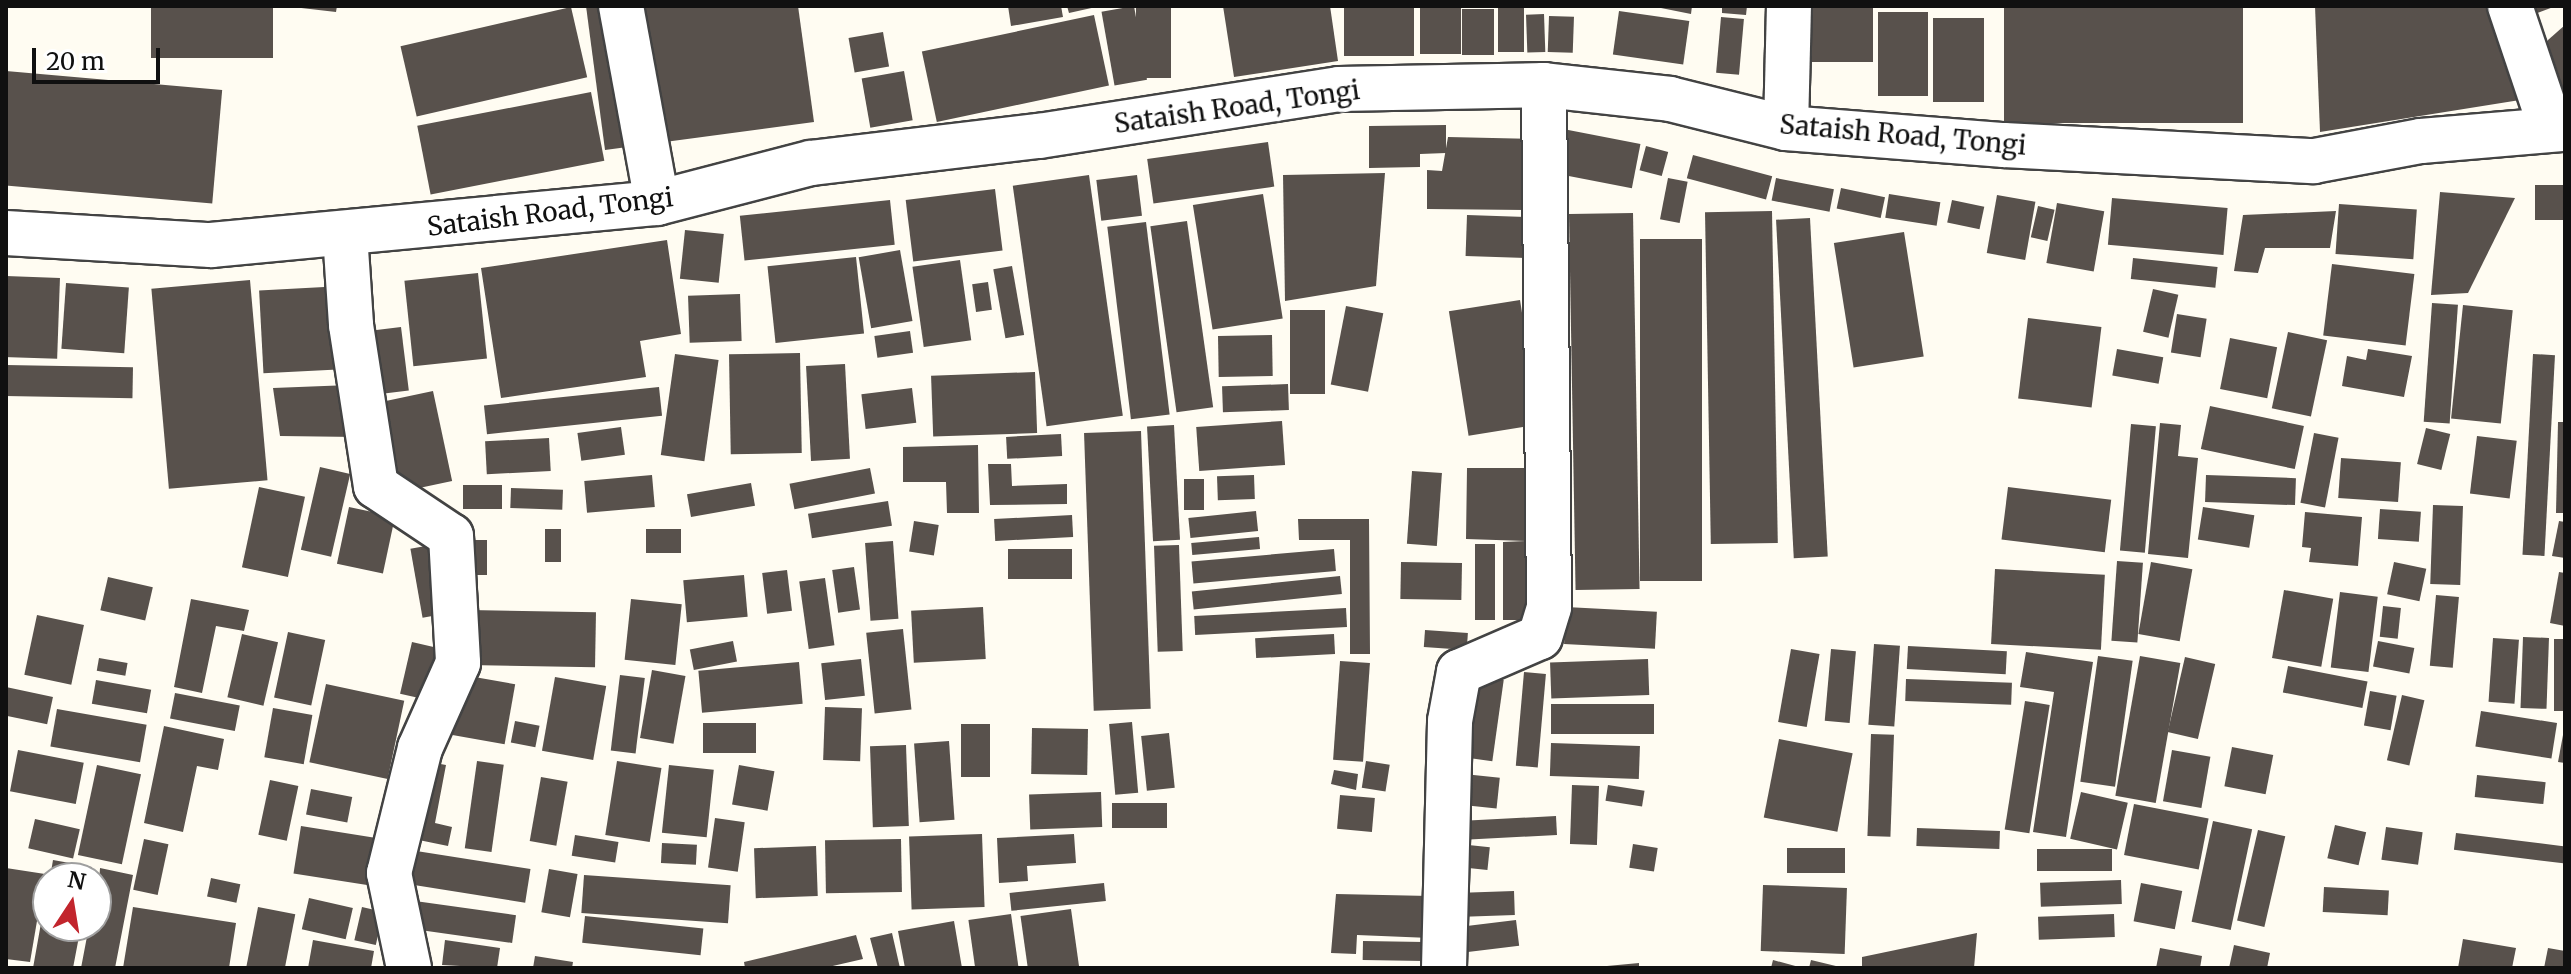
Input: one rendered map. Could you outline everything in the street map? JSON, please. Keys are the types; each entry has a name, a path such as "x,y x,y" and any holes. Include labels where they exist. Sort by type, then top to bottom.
{"street":[{"path":"621,6 657,203"},
{"path":"1786,128 1789,6"},
{"path":"2510,6 2558,129"},
{"path":"1444,968 1450,721 1459,672 1540,637 1549,607 1544,85"},
{"name":"Sataish Road, Tongi","path":"6,233 211,245 657,203 811,163 1039,136 1339,89 1544,85 1670,99 1786,128 2314,161 2421,141 2558,129"},
{"path":"345,234 351,325 376,486 451,536 458,663 420,748 389,873 409,968"}],"building":[{"path":"151,6 273,6 273,58 151,58"},
{"path":"284,6 337,6 336,12"},
{"path":"586,6 798,6 814,122 605,150"},
{"path":"1008,6 1061,6 1063,17 1011,26"},
{"path":"1067,6 1096,6 1096,7 1069,13"},
{"path":"1134,6 1147,80 1115,86 1102,12"},
{"path":"1136,6 1171,6 1171,78 1136,78"},
{"path":"1223,6 1330,6 1338,61 1234,77"},
{"path":"1344,6 1414,6 1414,56 1344,56"},
{"path":"1420,6 1461,6 1461,54 1420,54"},
{"path":"1498,6 1524,6 1524,52 1498,52"},
{"path":"1651,6 1692,6 1691,14"},
{"path":"1722,6 1747,6 1746,15 1722,13"},
{"path":"1793,6 1873,6 1873,62 1793,62"},
{"path":"2004,6 2243,6 2243,123 2004,123"},
{"path":"2315,6 2492,6 2520,100 2320,132"},
{"path":"2523,6 2556,6 2527,17"},
{"path":"571,7 587,77 417,117 400,46"},
{"path":"1462,9 1494,9 1494,55 1462,55"},
{"path":"1619,11 1689,21 1683,64 1613,55"},
{"path":"1878,12 1928,12 1928,96 1878,96"},
{"path":"1544,14 1545,52 1527,53 1526,15"},
{"path":"1094,15 1109,85 937,122 922,52"},
{"path":"1549,16 1574,17 1573,53 1548,52"},
{"path":"1721,17 1744,19 1739,75 1716,73"},
{"path":"1933,18 1984,18 1984,102 1933,102"},
{"path":"2565,25 2565,103 2527,72 2548,40"},
{"path":"883,32 889,66 855,73 849,38"},
{"path":"6,71 222,90 212,203 6,185"},
{"path":"904,71 913,120 870,128 862,78"},
{"path":"591,92 604,161 431,194 417,126"},
{"path":"1446,125 1446,153 1420,154 1420,167 1369,168 1369,126"},
{"path":"1558,128 1640,144 1632,188 1549,172"},
{"path":"1448,137 1537,139 1537,210 1427,209 1427,170 1442,171"},
{"path":"1268,142 1274,187 1153,204 1147,159"},
{"path":"1646,146 1668,152 1662,176 1640,170"},
{"path":"1693,155 1772,176 1766,199 1687,178"},
{"path":"1385,173 1376,286 1285,301 1283,175"},
{"path":"1089,175 1123,416 1047,426 1013,186"},
{"path":"1137,175 1142,216 1101,221 1096,180"},
{"path":"1668,178 1688,182 1680,223 1660,219"},
{"path":"1776,178 1834,189 1830,212 1772,201"},
{"path":"2535,185 2565,185 2565,220 2535,220"},
{"path":"1841,188 1885,197 1881,218 1837,209"},
{"path":"995,189 1003,251 913,262 906,200"},
{"path":"2440,192 2515,198 2468,293 2431,295"},
{"path":"1263,194 1283,318 1213,330 1193,205"},
{"path":"1889,194 1940,202 1937,226 1885,218"},
{"path":"1997,195 2035,202 2025,260 1987,253"},
{"path":"2112,198 2228,208 2223,255 2108,245"},
{"path":"890,200 895,245 745,261 740,216"},
{"path":"1952,200 1984,207 1979,229 1947,222"},
{"path":"2057,203 2104,211 2094,271 2046,263"},
{"path":"2339,204 2417,209 2413,259 2336,254"},
{"path":"2038,206 2055,210 2047,241 2031,237"},
{"path":"1772,211 1778,543 1711,544 1705,212"},
{"path":"2336,211 2330,248 2265,248 2258,273 2234,271 2243,215"},
{"path":"1633,213 1640,589 1576,590 1569,214"},
{"path":"1467,215 1529,217 1528,258 1466,256"},
{"path":"1810,218 1828,557 1794,558 1776,220"},
{"path":"1187,221 1213,407 1177,412 1150,226"},
{"path":"1146,222 1170,415 1131,419 1107,227"},
{"path":"685,230 724,234 719,283 680,279"},
{"path":"1904,232 1924,356 1854,368 1834,243"},
{"path":"1640,239 1702,239 1702,581 1640,581"},
{"path":"667,240 681,334 640,341 646,377 501,398 481,268"},
{"path":"900,250 913,321 871,328 859,257"},
{"path":"856,257 864,334 776,343 767,266"},
{"path":"2133,258 2218,267 2215,288 2131,279"},
{"path":"960,260 971,340 924,347 912,267"},
{"path":"2332,264 2414,274 2406,346 2323,335"},
{"path":"1012,266 1024,335 1005,338 993,269"},
{"path":"478,273 487,359 413,366 404,281"},
{"path":"6,276 60,278 57,359 6,357"},
{"path":"250,280 268,480 169,489 151,289"},
{"path":"988,282 992,310 976,312 972,284"},
{"path":"66,283 129,287 124,353 61,349"},
{"path":"343,286 347,369 263,373 259,290"},
{"path":"2153,289 2178,295 2168,338 2143,332"},
{"path":"740,294 742,341 690,343 688,296"},
{"path":"1520,300 1540,424 1469,436 1449,311"},
{"path":"2432,303 2458,305 2450,424 2424,422"},
{"path":"2463,305 2513,310 2501,424 2451,418"},
{"path":"1346,306 1383,313 1368,392 1331,385"},
{"path":"1290,310 1325,310 1325,394 1290,394"},
{"path":"2177,314 2207,319 2201,357 2171,353"},
{"path":"2028,318 2101,327 2092,407 2018,398"},
{"path":"401,327 409,391 372,395 364,332"},
{"path":"910,331 913,353 877,358 874,336"},
{"path":"2288,332 2327,340 2311,417 2272,408"},
{"path":"1272,335 1273,376 1219,377 1218,336"},
{"path":"2230,338 2277,347 2267,398 2220,389"},
{"path":"2117,349 2163,357 2159,384 2112,376"},
{"path":"2368,349 2412,356 2404,397 2342,386 2347,356 2366,360"},
{"path":"800,353 802,453 731,454 729,354"},
{"path":"675,354 719,360 704,461 661,455"},
{"path":"2533,354 2555,355 2544,556 2522,555"},
{"path":"845,364 850,459 811,461 806,366"},
{"path":"6,365 133,367 132,398 6,396"},
{"path":"1035,372 1037,433 933,437 931,376"},
{"path":"1288,384 1289,410 1223,412 1222,386"},
{"path":"350,385 357,437 280,436 273,388"},
{"path":"659,387 662,416 487,434 484,405"},
{"path":"912,388 916,423 866,429 861,394"},
{"path":"433,391 452,481 400,492 381,402"},
{"path":"2210,406 2304,426 2295,469 2201,449"},
{"path":"1282,421 1285,465 1199,471 1196,427"},
{"path":"2558,422 2565,422 2565,513 2556,513"},
{"path":"2160,423 2181,425 2178,456 2198,458 2188,558 2148,554"},
{"path":"2131,424 2156,426 2145,553 2120,551"},
{"path":"1174,425 1180,540 1153,541 1147,426"},
{"path":"621,427 625,455 581,461 577,433"},
{"path":"2426,428 2450,434 2441,470 2417,464"},
{"path":"1141,431 1151,709 1094,711 1084,433"},
{"path":"2314,433 2339,438 2325,507 2300,503"},
{"path":"1061,434 1062,456 1007,459 1006,437"},
{"path":"2477,436 2517,441 2510,498 2470,494"},
{"path":"549,438 551,471 487,474 485,441"},
{"path":"978,445 979,513 947,513 946,482 903,482 903,447"},
{"path":"2341,458 2401,462 2398,502 2338,498"},
{"path":"988,464 1011,464 1012,486 1067,484 1067,504 990,505"},
{"path":"320,467 350,474 331,557 301,550"},
{"path":"870,468 875,494 794,509 790,484"},
{"path":"1467,468 1537,468 1541,620 1503,620 1503,542 1527,541 1466,539"},
{"path":"1412,471 1442,473 1437,546 1407,544"},
{"path":"652,475 655,507 587,513 584,481"},
{"path":"1254,475 1255,499 1218,500 1217,476"},
{"path":"2206,475 2296,478 2295,505 2205,502"},
{"path":"1184,479 1204,479 1204,510 1184,510"},
{"path":"751,483 755,506 691,517 687,494"},
{"path":"463,485 502,485 502,509 463,509"},
{"path":"259,487 305,497 288,577 242,567"},
{"path":"2008,487 2111,500 2105,552 2002,540"},
{"path":"511,488 563,490 562,510 510,508"},
{"path":"888,501 892,526 812,538 808,514"},
{"path":"2433,505 2463,506 2460,585 2430,584"},
{"path":"349,507 395,517 383,574 337,564"},
{"path":"2203,507 2254,515 2249,548 2198,540"},
{"path":"2380,509 2421,512 2419,542 2378,539"},
{"path":"1256,511 1258,531 1190,538 1188,518"},
{"path":"2305,512 2362,517 2358,566 2309,562 2311,548 2302,547"},
{"path":"1072,515 1073,537 995,541 994,519"},
{"path":"1298,519 1369,519 1370,654 1350,654 1350,540 1299,540"},
{"path":"914,521 939,525 934,556 909,552"},
{"path":"2559,521 2565,522 2565,558 2552,556"},
{"path":"545,529 561,529 561,562 545,562"},
{"path":"646,529 681,529 681,553 646,553"},
{"path":"1259,537 1260,549 1192,555 1191,543"},
{"path":"474,540 487,540 487,575 474,575"},
{"path":"893,541 898,619 871,621 865,543"},
{"path":"437,544 449,613 423,618 410,549"},
{"path":"1475,544 1495,544 1495,620 1475,620"},
{"path":"1179,545 1183,651 1158,652 1154,546"},
{"path":"1008,549 1072,549 1072,579 1008,579"},
{"path":"1334,549 1336,571 1193,583 1192,561"},
{"path":"2117,561 2143,563 2137,643 2111,641"},
{"path":"1401,562 1462,563 1461,600 1400,599"},
{"path":"2151,562 2192,569 2180,641 2138,634"},
{"path":"2394,562 2426,569 2419,601 2387,594"},
{"path":"854,567 860,610 838,613 832,570"},
{"path":"1995,569 2105,575 2101,650 1991,644"},
{"path":"787,570 792,611 767,614 762,573"},
{"path":"2559,572 2565,573 2565,626 2550,623"},
{"path":"744,575 748,617 687,622 683,580"},
{"path":"1340,576 1342,594 1194,609 1192,592"},
{"path":"108,577 153,587 145,620 100,610"},
{"path":"825,578 834,645 809,649 799,582"},
{"path":"2284,590 2333,599 2321,667 2272,658"},
{"path":"2340,592 2378,597 2368,672 2331,667"},
{"path":"2436,595 2459,597 2453,668 2430,666"},
{"path":"191,599 249,610 244,631 216,626 202,693 174,687"},
{"path":"631,599 682,604 675,665 625,660"},
{"path":"2383,606 2401,608 2398,639 2380,637"},
{"path":"983,607 986,659 914,663 911,611"},
{"path":"1566,607 1657,612 1655,649 1564,644"},
{"path":"1346,608 1347,627 1195,635 1194,616"},
{"path":"469,610 596,612 595,667 468,665"},
{"path":"37,615 84,625 71,685 24,675"},
{"path":"903,629 911,710 875,713 866,633"},
{"path":"1425,630 1468,633 1467,650 1424,647"},
{"path":"288,632 325,640 311,705 274,698"},
{"path":"242,634 278,642 263,706 227,697"},
{"path":"1334,634 1335,654 1256,658 1255,638"},
{"path":"2523,637 2549,638 2547,709 2521,708"},
{"path":"2493,638 2519,640 2514,704 2489,702"},
{"path":"2554,639 2565,639 2565,711 2554,711"},
{"path":"733,641 737,662 694,670 690,649"},
{"path":"2378,641 2414,648 2409,674 2373,667"},
{"path":"412,642 442,649 430,701 400,694"},
{"path":"1874,644 1900,646 1894,727 1868,725"},
{"path":"1908,646 2007,651 2006,674 1907,669"},
{"path":"1791,649 1820,654 1807,727 1778,722"},
{"path":"1831,649 1856,651 1850,723 1825,721"},
{"path":"2026,652 2093,662 2066,837 2033,832 2054,692 2020,687"},
{"path":"2098,656 2133,661 2115,787 2080,782"},
{"path":"2140,656 2180,663 2156,803 2115,796"},
{"path":"2185,657 2215,664 2198,739 2168,732"},
{"path":"99,658 128,663 125,676 97,671"},
{"path":"861,659 865,696 825,700 821,663"},
{"path":"1648,659 1649,695 1551,698 1550,662"},
{"path":"1340,661 1370,663 1363,762 1333,760"},
{"path":"799,662 803,704 702,713 698,671"},
{"path":"2288,666 2368,681 2362,708 2283,693"},
{"path":"652,670 685,676 674,744 640,738"},
{"path":"1524,672 1546,674 1538,768 1516,766"},
{"path":"463,675 515,684 505,744 452,735"},
{"path":"620,675 645,678 636,753 611,750"},
{"path":"1475,676 1504,680 1492,761 1464,757"},
{"path":"555,677 606,686 593,760 542,751"},
{"path":"1906,679 2012,683 2011,705 1905,701"},
{"path":"96,680 151,690 147,713 92,704"},
{"path":"326,684 404,701 388,779 309,762"},
{"path":"6,687 53,697 47,724 6,716"},
{"path":"2370,691 2397,696 2391,730 2364,725"},
{"path":"175,693 240,706 235,731 170,719"},
{"path":"2402,695 2424,700 2409,765 2387,760"},
{"path":"2025,701 2050,705 2029,833 2005,829"},
{"path":"1551,704 1654,704 1654,734 1551,734"},
{"path":"825,707 862,708 860,761 823,760"},
{"path":"273,708 312,715 304,764 264,757"},
{"path":"57,709 147,725 140,762 50,746"},
{"path":"2481,711 2557,723 2551,759 2475,747"},
{"path":"515,721 540,726 535,747 511,743"},
{"path":"1132,722 1138,793 1115,795 1109,724"},
{"path":"703,723 756,723 756,753 703,753"},
{"path":"961,724 990,724 990,777 961,777"},
{"path":"2565,724 2565,763 2558,762"},
{"path":"164,726 224,739 218,770 197,766 183,832 144,823"},
{"path":"1032,728 1088,729 1087,775 1031,774"},
{"path":"1169,733 1175,788 1147,791 1141,736"},
{"path":"1871,734 1894,735 1890,837 1867,836"},
{"path":"1779,739 1853,753 1837,832 1764,818"},
{"path":"949,741 955,820 920,822 914,743"},
{"path":"1551,743 1640,746 1639,779 1550,776"},
{"path":"906,745 909,826 873,827 870,746"},
{"path":"2232,747 2273,755 2266,794 2224,786"},
{"path":"18,750 84,763 76,804 10,791"},
{"path":"2172,750 2210,757 2201,808 2163,801"},
{"path":"424,761 446,765 435,823 452,827 448,846 409,838"},
{"path":"477,761 504,765 491,852 465,848"},
{"path":"617,761 661,768 650,842 605,835"},
{"path":"1366,761 1390,765 1385,791 1362,788"},
{"path":"97,765 141,774 122,864 78,855"},
{"path":"669,765 714,770 707,837 662,833"},
{"path":"739,765 774,771 768,811 732,804"},
{"path":"1334,770 1358,774 1356,790 1331,784"},
{"path":"1464,774 1500,778 1497,809 1461,805"},
{"path":"2477,775 2546,782 2543,804 2475,797"},
{"path":"541,777 568,782 556,846 530,841"},
{"path":"270,780 298,786 287,841 258,835"},
{"path":"1572,785 1599,786 1597,845 1570,844"},
{"path":"1608,785 1645,791 1642,807 1605,801"},
{"path":"311,789 352,797 347,823 306,815"},
{"path":"1101,792 1102,827 1030,829 1029,795"},
{"path":"2081,792 2128,803 2117,850 2070,839"},
{"path":"1340,795 1375,798 1372,832 1337,829"},
{"path":"1112,803 1167,803 1167,828 1112,828"},
{"path":"2134,804 2209,819 2199,870 2124,855"},
{"path":"1556,816 1557,835 1460,840 1459,821"},
{"path":"715,818 745,822 738,872 708,868"},
{"path":"35,819 80,829 73,859 28,848"},
{"path":"2213,821 2252,829 2231,930 2192,922"},
{"path":"2335,825 2366,832 2359,865 2327,858"},
{"path":"301,826 381,839 373,886 293,873"},
{"path":"2386,827 2423,832 2418,865 2381,860"},
{"path":"1917,828 2000,831 1999,849 1916,846"},
{"path":"2258,830 2285,836 2264,927 2237,921"},
{"path":"2456,833 2565,846 2563,863 2454,850"},
{"path":"982,834 985,907 912,910 909,837"},
{"path":"1074,834 1076,863 1027,866 1028,881 999,883 997,838"},
{"path":"575,835 618,842 615,863 572,856"},
{"path":"144,839 168,844 158,895 133,890"},
{"path":"901,839 902,892 826,893 825,840"},
{"path":"662,843 697,845 696,865 661,863"},
{"path":"1459,844 1490,847 1487,870 1457,867"},
{"path":"1633,844 1658,848 1654,872 1629,868"},
{"path":"816,846 818,896 756,898 754,848"},
{"path":"1787,848 1845,848 1845,873 1787,873"},
{"path":"2037,849 2112,849 2112,871 2037,871"},
{"path":"410,850 530,869 525,903 405,884"},
{"path":"6,868 32,872 33,942 30,962 6,959"},
{"path":"549,869 578,874 570,917 541,912"},
{"path":"112,871 133,875 115,968 81,968 86,942 112,942"},
{"path":"584,875 731,885 728,923 581,913"},
{"path":"211,878 240,884 236,903 207,897"},
{"path":"2121,880 2122,904 2041,907 2040,883"},
{"path":"1104,883 1106,901 1011,911 1010,893"},
{"path":"2141,883 2182,891 2175,929 2134,921"},
{"path":"1763,885 1847,888 1845,954 1761,951"},
{"path":"2324,887 2389,890 2388,915 2323,912"},
{"path":"1514,891 1515,915 1457,917 1456,893"},
{"path":"1336,894 1430,896 1430,938 1357,935 1356,954 1331,953"},
{"path":"309,898 353,908 346,939 302,929"},
{"path":"415,901 516,915 512,943 411,929"},
{"path":"133,907 236,923 229,968 123,968"},
{"path":"258,907 295,914 285,968 246,968"},
{"path":"362,907 383,912 376,945 354,940"},
{"path":"1071,909 1079,968 1028,968 1020,916"},
{"path":"1011,914 1019,968 975,968 968,920"},
{"path":"2114,914 2115,937 2039,940 2038,917"},
{"path":"585,916 703,928 701,955 582,943"},
{"path":"1516,920 1519,946 1460,953 1456,927"},
{"path":"954,921 962,968 905,968 898,931"},
{"path":"892,933 900,968 878,968 870,938"},
{"path":"1977,933 1974,968 1862,968 1862,957"},
{"path":"856,935 863,959 824,968 745,968 744,962"},
{"path":"2463,939 2516,948 2512,968 2458,968"},
{"path":"313,940 374,951 371,968 308,968"},
{"path":"445,940 500,948 497,968 442,965"},
{"path":"1363,941 1424,942 1424,961 1363,960"},
{"path":"38,942 78,942 73,968 33,968"},
{"path":"2234,945 2270,953 2267,968 2229,968"},
{"path":"2160,948 2202,956 2200,968 2156,968"},
{"path":"2548,948 2565,951 2565,968 2544,968"},
{"path":"535,956 573,962 572,968 533,968"},
{"path":"1773,960 1799,967 1799,968 1771,968"},
{"path":"1811,960 1840,967 1840,968 1809,968"},
{"path":"1639,963 1639,968 1607,968 1607,966"}]}
